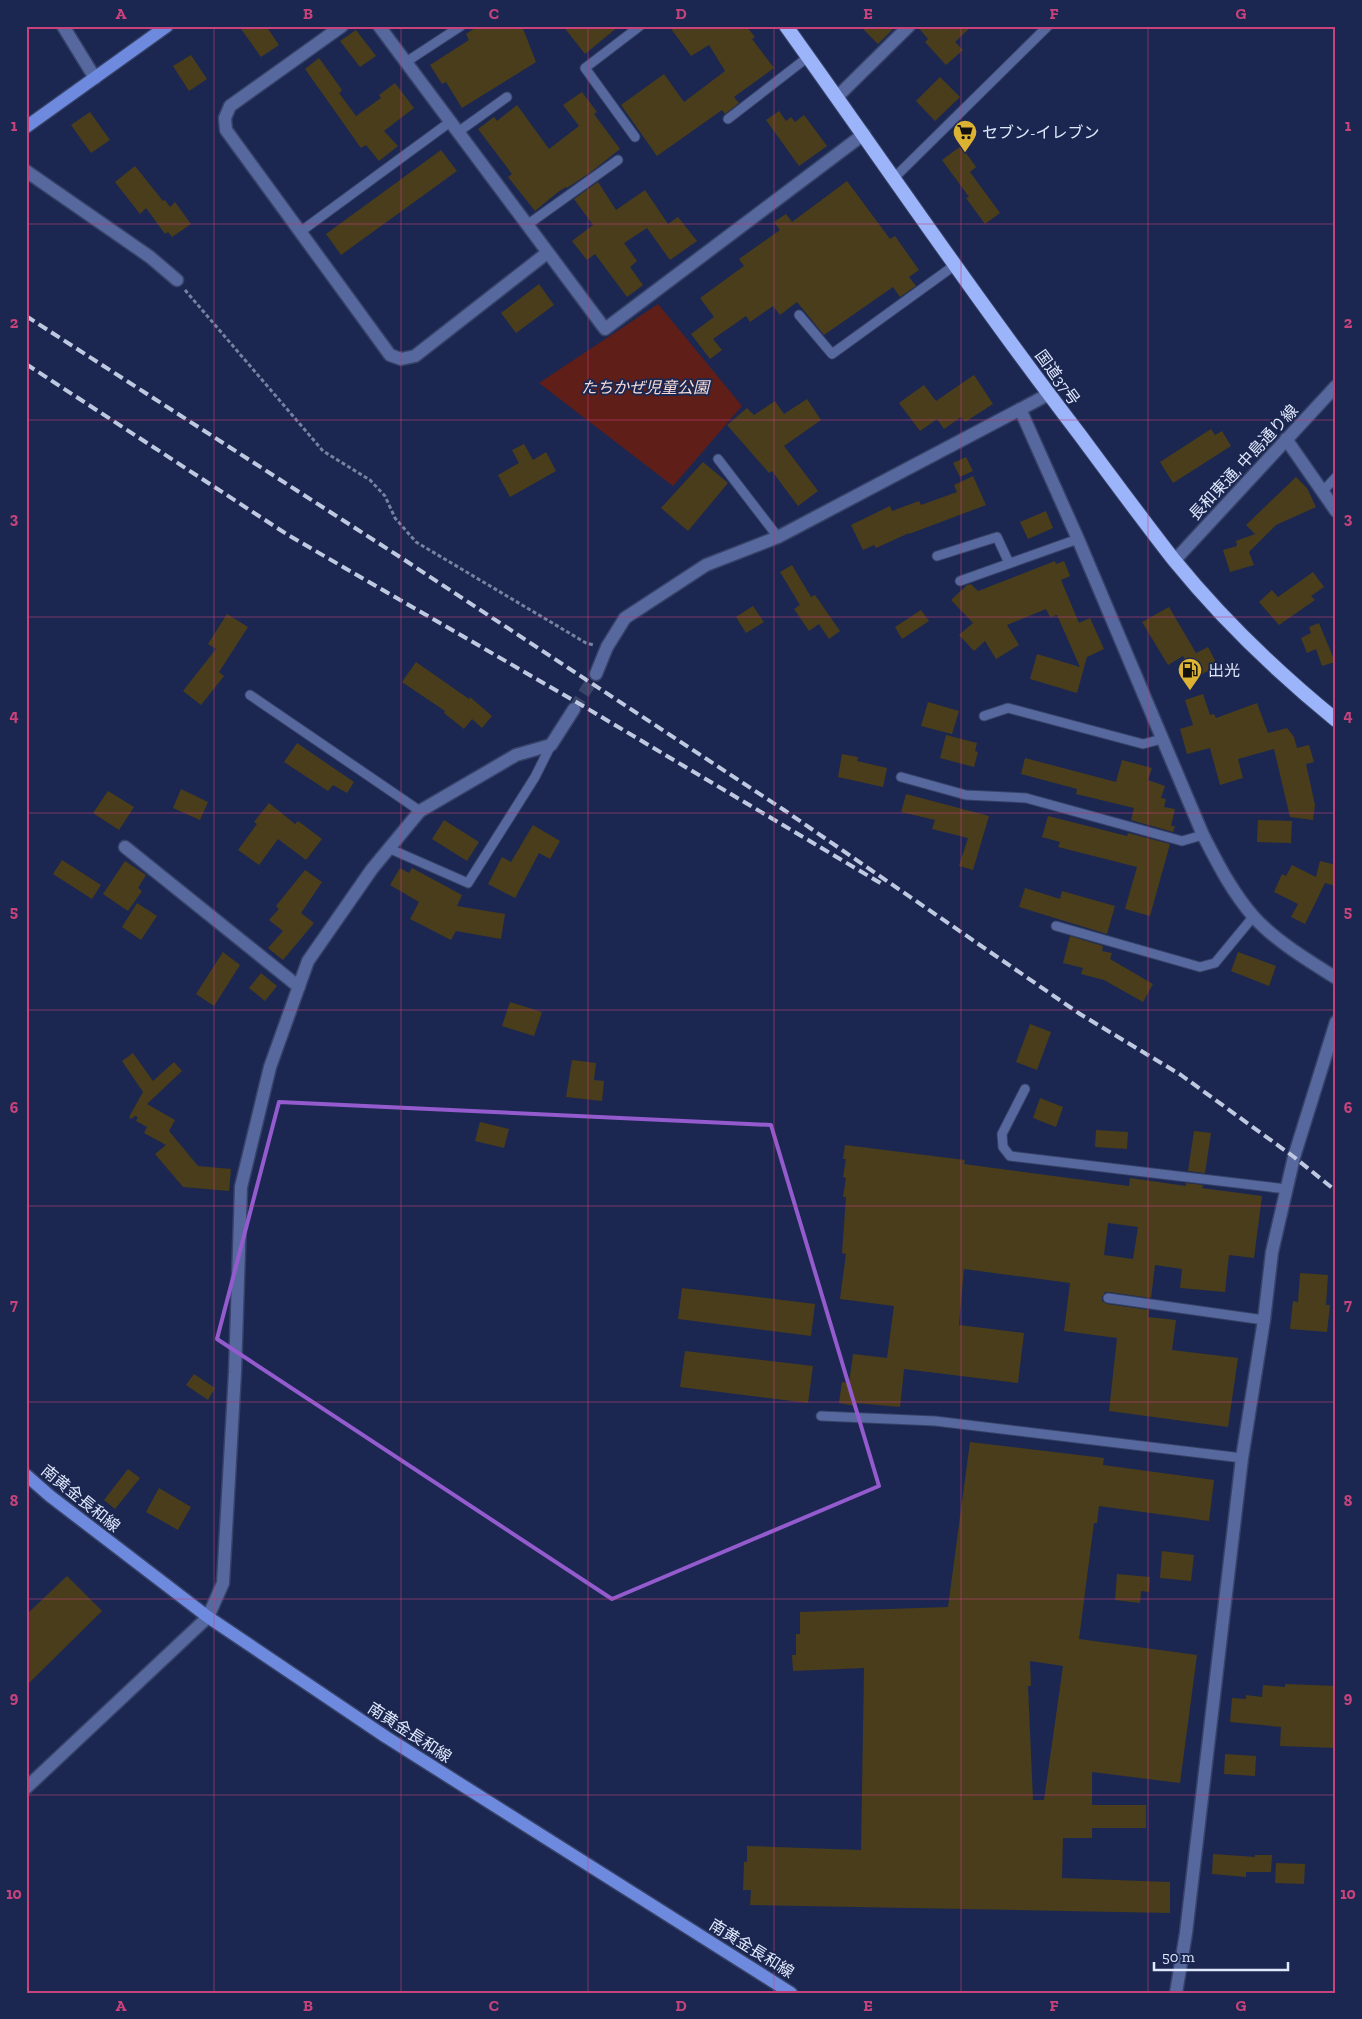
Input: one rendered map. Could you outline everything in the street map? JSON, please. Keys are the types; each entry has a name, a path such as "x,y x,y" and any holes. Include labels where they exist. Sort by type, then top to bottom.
{"highway":[{"name":"国道37号","path":"790,28 893,179 1048,394 1175,560 1238,632 1336,720"}],"main road":[{"path":"27,126 167,26"},
{"name":"南黄金長和線","path":"26,1475 50,1496 208,1616 386,1737 791,1993"}],"street":[{"path":"63,26 95,78"},
{"path":"342,26 230,106 225,118 226,130 390,355 401,359 415,356 547,253"},
{"path":"379,26 605,329 864,134"},
{"path":"837,97 909,26"},
{"path":"26,171 150,257 177,280"},
{"name":"長和東通, 中島通り線","path":"1175,560 1336,386"},
{"path":"596,674 607,647 625,618 706,566 778,537 1048,394"},
{"path":"1020,409 1078,539 1203,835 1226,880 1253,917 1300,955 1336,978"},
{"path":"1286,439 1336,511"},
{"path":"26,1788 208,1616 223,1582 241,1187 270,1067 308,961 388,848 420,811 516,755 550,745 574,709"},
{"path":"125,847 299,987"},
{"path":"1176,1993 1187,1923 1242,1458 1264,1320 1272,1252 1286,1189 1336,1022"}],"lane":[{"path":"406,62 461,26"},
{"path":"635,136 584,68 640,26"},
{"path":"893,179 1048,26"},
{"path":"728,119 808,57"},
{"path":"300,232 454,127 507,97"},
{"path":"527,225 618,160"},
{"path":"799,315 832,354 955,265"},
{"path":"718,459 778,537"},
{"path":"1323,491 1336,477"},
{"path":"937,556 997,537 1009,563"},
{"path":"960,581 1078,539"},
{"path":"250,695 420,811"},
{"path":"984,716 1008,708 1143,744 1162,739"},
{"path":"388,848 468,883 535,777 550,745"},
{"path":"901,777 966,795 1026,798 1182,841 1203,835"},
{"path":"1056,926 1200,967 1215,963 1253,917"},
{"path":"1025,1089 1002,1134 1003,1147 1010,1156 1286,1189"},
{"path":"1108,1298 1264,1320"},
{"path":"821,1416 935,1421 1242,1458"}],"path":[{"path":"177,280 323,451 370,480 385,496 394,518 416,542 586,643 607,647"}],"highlighted area":[{"path":"279,1102 771,1125 879,1486 612,1599 217,1339"}],"green space":[{"name":"たちかぜ児童公園","path":"658,304 742,406 673,486 539,383"}],"building":[{"path":"239,26 266,26 279,45 261,57"},
{"path":"478,26 522,26 536,62 462,108 446,82 442,84 430,65 469,40 466,34"},
{"path":"563,26 619,26 585,54"},
{"path":"669,26 746,26 755,37 752,39 774,68 734,97 739,103 725,114 722,110 657,156 621,105 664,74 684,102 725,71 709,45 691,56"},
{"path":"860,26 896,26 878,44"},
{"path":"917,26 972,26 955,42 963,50 946,65 925,42 928,39"},
{"path":"356,30 376,56 360,67 340,41"},
{"path":"191,55 207,79 189,91 173,66"},
{"path":"319,58 342,90 339,93 356,116 381,98 379,95 395,83 414,108 384,131 398,146 379,161 366,145 361,148 305,69"},
{"path":"940,77 960,97 935,121 916,101"},
{"path":"582,92 597,112 594,114 620,149 591,172 558,192 535,211 508,177 512,174 478,129 494,117 497,121 517,105 549,149 579,126 563,105"},
{"path":"779,111 786,121 791,117 795,122 804,115 827,146 799,166 766,120"},
{"path":"90,112 110,140 91,153 71,125"},
{"path":"961,146 976,167 970,172 1000,213 985,224 966,198 969,197 942,160"},
{"path":"441,150 457,171 341,255 326,234"},
{"path":"135,166 163,201 165,200 170,207 175,202 191,224 172,237 168,232 165,234 146,208 140,214 115,182"},
{"path":"847,181 890,239 895,236 919,270 909,277 916,286 900,297 893,287 824,335 797,302 780,315 773,306 750,322 746,316 713,339 722,350 710,359 691,334 714,317 700,298 744,266 739,259 780,230 774,222 786,214 792,222"},
{"path":"598,182 616,210 645,190 668,224 678,217 697,241 670,260 647,228 624,243 637,261 630,267 643,285 627,297 595,254 587,260 572,241 593,225 574,199"},
{"path":"539,284 554,305 516,333 501,313"},
{"path":"974,375 993,404 965,422 961,417 944,429 937,419 920,431 899,403 924,385 936,401"},
{"path":"807,399 821,420 784,446 818,491 798,506 772,471 769,473 727,425 747,408 754,415 775,401 784,414"},
{"path":"1211,429 1215,435 1222,431 1231,446 1173,483 1160,462"},
{"path":"524,444 533,460 546,452 556,471 510,497 498,475 519,463 512,450"},
{"path":"966,457 973,471 960,477 953,463"},
{"path":"703,462 728,483 688,531 661,508"},
{"path":"973,476 986,505 909,533 876,548 874,545 863,550 851,525 890,506 892,511 919,501 921,505 957,492 954,485"},
{"path":"1296,477 1307,488 1316,507 1276,525 1249,552 1254,565 1230,572 1223,550 1237,546 1236,541 1255,534 1246,525"},
{"path":"1046,511 1053,528 1028,539 1020,522"},
{"path":"1055,561 1056,564 1064,561 1070,576 1061,580 1079,623 1090,618 1104,649 1087,657 1077,693 1030,679 1037,654 1080,667 1057,615 1050,617 1046,609 1007,625 1019,645 996,659 985,641 974,651 959,635 973,623 951,600 967,585 971,584 978,591"},
{"path":"792,565 811,597 815,595 840,631 829,639 819,624 809,631 794,609 800,605 780,572"},
{"path":"1313,572 1324,587 1311,596 1315,600 1279,625 1259,602 1272,590 1278,597"},
{"path":"753,606 764,622 746,633 736,617"},
{"path":"1169,607 1196,653 1208,647 1218,666 1194,678 1183,656 1168,665 1142,622"},
{"path":"921,610 929,621 902,639 895,627"},
{"path":"227,614 248,627 219,672 224,676 201,705 183,691 216,649 208,644"},
{"path":"1319,623 1335,662 1322,666 1316,649 1307,653 1301,638 1311,633 1309,627"},
{"path":"416,662 469,699 470,697 492,716 482,728 472,719 464,729 444,713 445,711 402,682"},
{"path":"1203,694 1210,715 1214,714 1216,718 1257,703 1268,733 1287,728 1294,737 1297,748 1309,745 1314,762 1306,764 1315,805 1313,820 1290,817 1274,749 1238,759 1243,778 1220,785 1210,748 1187,754 1180,729 1193,725 1185,700"},
{"path":"928,702 959,711 952,734 921,726"},
{"path":"946,735 977,743 975,751 978,752 974,767 940,758"},
{"path":"297,743 354,782 347,793 333,785 328,791 284,762"},
{"path":"842,754 858,757 857,761 887,768 883,787 838,777"},
{"path":"1025,758 1116,782 1122,760 1152,768 1148,780 1165,786 1161,798 1166,799 1164,807 1175,809 1171,826 1175,826 1173,832 1131,820 1134,808 1076,794 1077,789 1021,774"},
{"path":"181,789 208,802 200,820 173,808"},
{"path":"108,791 134,807 119,830 93,813"},
{"path":"906,794 989,816 973,870 959,866 968,838 932,829 935,820 901,812"},
{"path":"269,803 295,824 298,821 322,839 306,860 278,839 259,865 238,850 257,824 254,822"},
{"path":"1048,816 1127,836 1128,833 1170,844 1150,916 1125,909 1137,867 1058,847 1060,842 1042,837"},
{"path":"444,820 479,842 467,861 432,839"},
{"path":"1258,820 1292,821 1291,843 1257,842"},
{"path":"533,825 560,841 550,859 539,853 515,898 488,884 502,857 511,862"},
{"path":"62,860 101,885 92,899 53,874"},
{"path":"125,861 146,875 138,888 142,891 128,911 103,894"},
{"path":"1320,861 1336,865 1336,886 1325,883 1305,924 1291,917 1298,904 1274,892 1282,874 1286,876 1292,865 1316,877"},
{"path":"400,868 409,873 412,868 462,895 457,906 505,914 501,939 456,931 451,940 410,919 419,902 390,885"},
{"path":"305,870 322,882 301,913 314,923 283,960 268,948 283,931 269,920 279,909 276,906"},
{"path":"1025,888 1060,899 1062,891 1115,906 1107,934 1019,907"},
{"path":"137,903 157,916 141,940 122,927"},
{"path":"1070,936 1103,946 1102,951 1112,953 1110,959 1153,984 1143,1002 1104,980 1081,974 1083,968 1063,963"},
{"path":"223,952 240,965 214,1006 196,994"},
{"path":"1238,952 1276,966 1269,986 1231,971"},
{"path":"261,973 277,986 265,1001 249,988"},
{"path":"510,1002 542,1012 534,1036 502,1026"},
{"path":"1030,1024 1051,1032 1037,1070 1016,1062"},
{"path":"133,1053 153,1081 174,1062 182,1071 147,1104 175,1120 169,1131 198,1166 231,1169 229,1191 183,1187 155,1154 166,1145 144,1133 147,1127 136,1121 138,1117 135,1116 131,1119 129,1117 143,1092 122,1061"},
{"path":"572,1060 596,1063 594,1080 604,1081 602,1101 566,1097"},
{"path":"1040,1098 1063,1107 1056,1127 1033,1118"},
{"path":"480,1122 509,1129 504,1148 475,1141"},
{"path":"1096,1130 1128,1132 1127,1149 1095,1147"},
{"path":"1194,1131 1211,1133 1205,1173 1188,1171"},
{"path":"845,1145 965,1160 964,1164 1129,1186 1130,1178 1186,1186 1186,1183 1203,1185 1202,1188 1262,1196 1254,1258 1229,1255 1225,1292 1180,1288 1182,1269 1155,1265 1151,1298 1109,1292 1105,1292 1102,1297 1102,1301 1107,1304 1149,1310 1148,1317 1176,1320 1172,1350 1238,1358 1228,1427 1109,1411 1117,1338 1064,1331 1070,1283 964,1269 959,1325 1024,1333 1018,1383 904,1369 900,1407 856,1403 856,1406 839,1403 842,1382 849,1383 853,1354 887,1358 894,1306 840,1299 846,1254 842,1253 846,1197 843,1197 846,1178 843,1177 846,1159 843,1159","holes":["1108,1223 1138,1227 1133,1259 1104,1255"]},
{"path":"1300,1273 1328,1275 1326,1305 1330,1305 1327,1332 1290,1329 1293,1301 1298,1302"},
{"path":"682,1288 815,1304 811,1336 678,1319"},
{"path":"685,1351 813,1366 808,1403 680,1387"},
{"path":"194,1374 215,1388 208,1400 186,1385"},
{"path":"970,1442 1104,1458 1103,1465 1214,1480 1209,1521 1099,1506 1097,1523 1094,1523 1079,1639 1197,1655 1180,1783 1092,1772 1092,1805 1146,1805 1146,1828 1092,1828 1092,1838 1063,1838 1062,1878 1170,1882 1170,1913 750,1905 751,1890 743,1890 744,1862 747,1862 747,1846 861,1850 864,1668 793,1671 792,1655 796,1655 796,1634 800,1634 800,1612 948,1607","holes":["1030,1661 1063,1666 1044,1800 1033,1800 1028,1686 1031,1686"]},
{"path":"128,1469 140,1478 115,1509 104,1500"},
{"path":"159,1488 191,1507 178,1530 146,1512"},
{"path":"1162,1551 1194,1555 1191,1581 1160,1578"},
{"path":"1117,1574 1150,1577 1149,1592 1141,1591 1140,1603 1115,1600"},
{"path":"67,1576 102,1611 26,1686 26,1615"},
{"path":"1285,1684 1336,1686 1336,1748 1280,1746 1281,1727 1230,1722 1232,1698 1246,1699 1246,1695 1262,1697 1263,1685 1285,1687"},
{"path":"1225,1754 1256,1756 1255,1776 1224,1774"},
{"path":"1213,1854 1255,1857 1255,1855 1272,1855 1271,1872 1246,1872 1246,1877 1212,1874"},
{"path":"1276,1863 1305,1864 1304,1884 1275,1883"}],"tunnel":[{"path":"574,709 596,674"}],"railway":[{"path":"26,316 400,557 784,810 1080,1014 1181,1075 1294,1157 1336,1191"},
{"path":"26,364 288,535 578,703 882,884"}],"place":[{"name":"セブン-イレブン","path":"965,153"},
{"name":"出光","path":"1190,691"}]}
